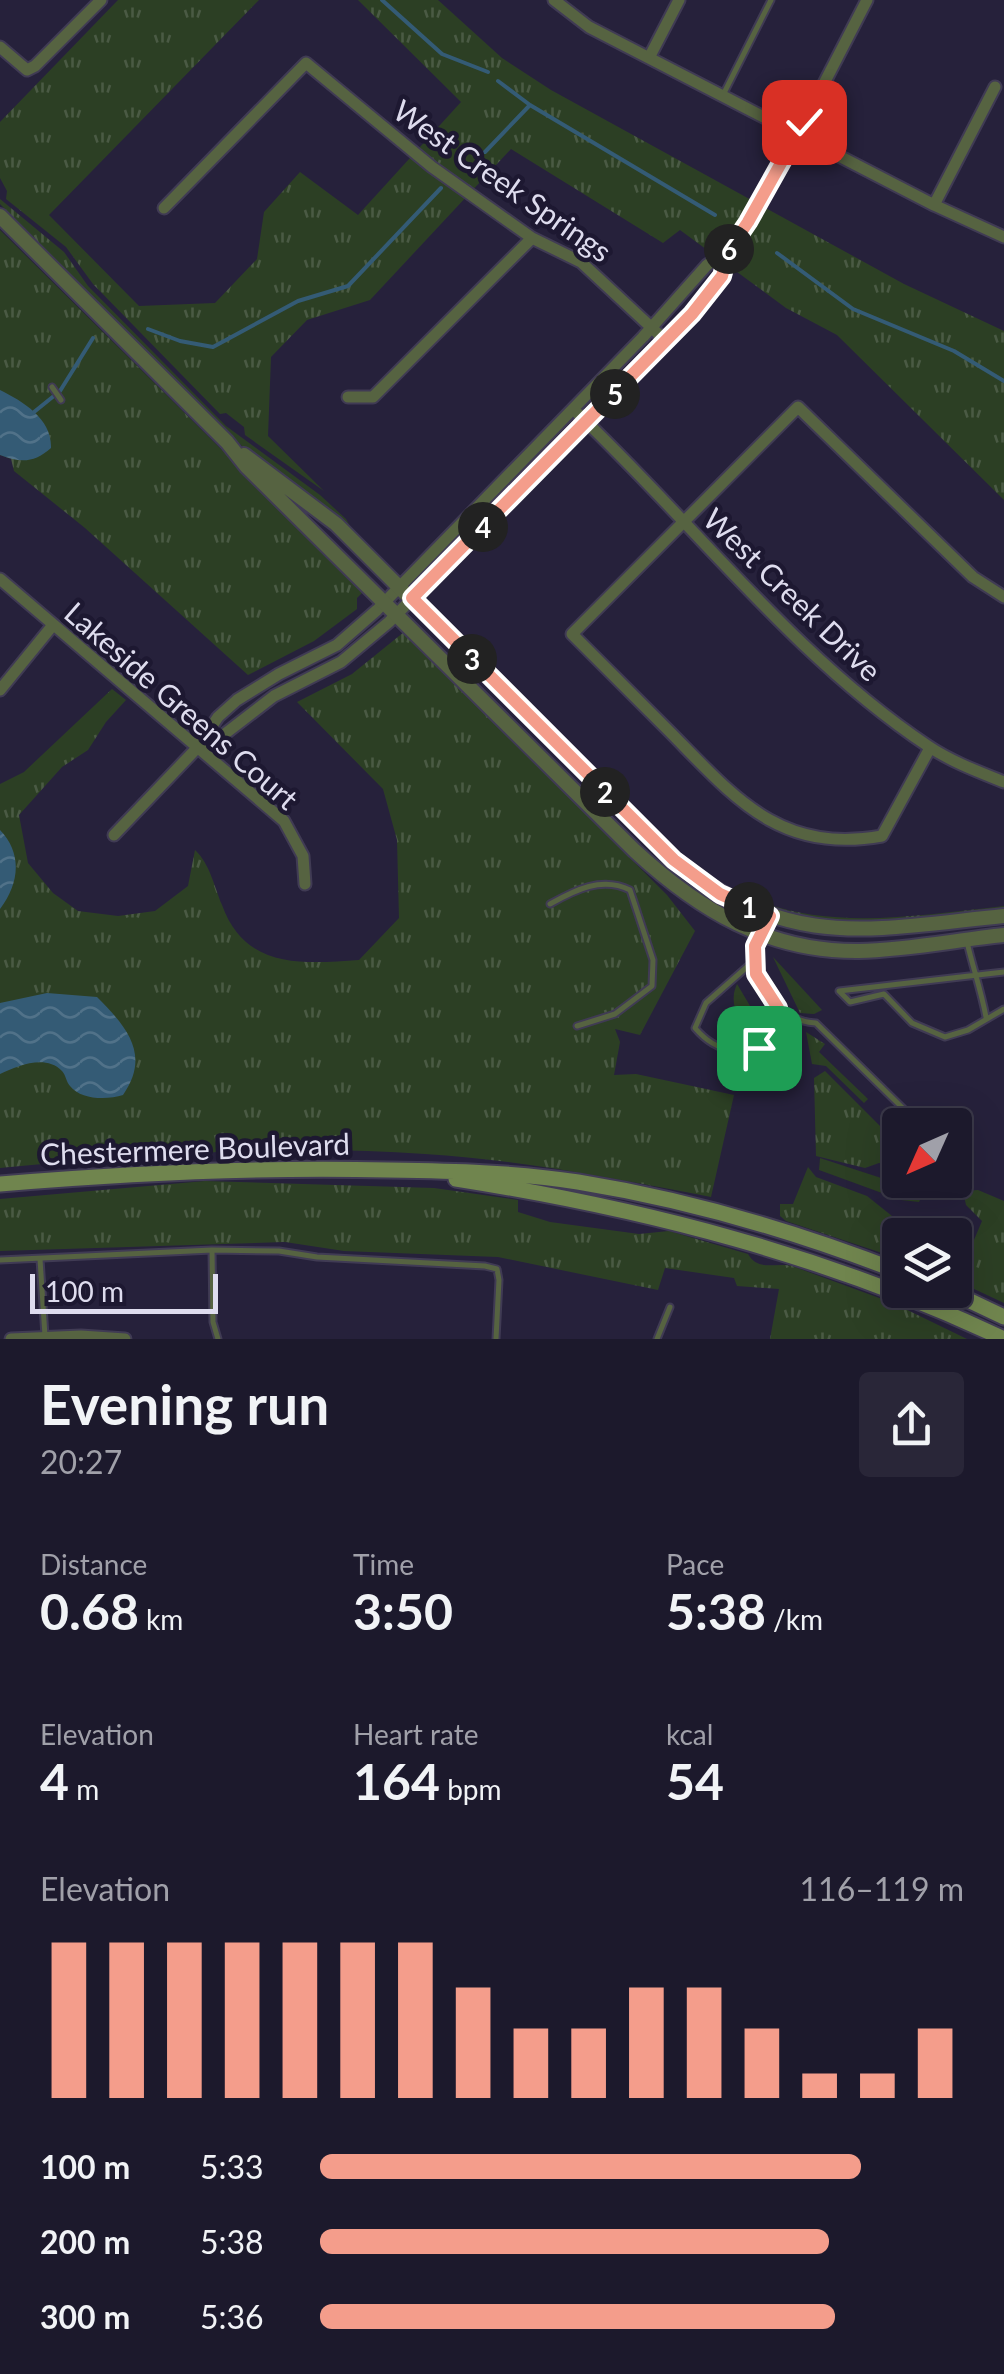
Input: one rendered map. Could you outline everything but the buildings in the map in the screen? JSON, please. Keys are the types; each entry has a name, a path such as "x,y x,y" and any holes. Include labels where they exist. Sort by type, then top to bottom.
{"main road":[{"name":"Chestermere Boulevard","path":"0,1184 197,1169 484,1172 576,1182 762,1222 882,1265"},
{"name":"Chestermere Boulevard","path":"392,1170 565,1196 734,1236 881,1285 1004,1339"},
{"path":"972,1302 1004,1317"}],"street":[{"path":"0,47 27,70 101,0"},
{"path":"554,0 589,27 1004,237"},
{"path":"650,56 678,0"},
{"path":"198,747 214,742 274,696 341,662 397,613 666,342 722,276 729,250 798,134 867,0"},
{"name":"West Creek Springs","path":"164,208 306,63 432,167 532,238 581,262 666,342"},
{"path":"934,204 995,87"},
{"path":"0,216 227,442 246,466 670,882 705,908 761,934 807,946 861,951 1004,935"},
{"path":"348,397 372,397 532,238"},
{"path":"114,835 198,747 218,717 279,674 337,645 385,600 707,266 729,250"},
{"path":"930,748 882,836 814,836 764,818 737,800 572,634 798,407 974,578 1004,598"},
{"name":"West Creek Drive","path":"573,408 841,679 930,748 1004,782"},
{"path":"227,442 336,524 674,860 720,894 770,916 820,928 852,930 1004,916"},
{"name":"Lakeside Greens Court","path":"0,579 284,822 303,856 305,884"},
{"path":"0,690 53,625"},
{"path":"761,934 770,916"},
{"path":"964,920 967,939"},
{"path":"11,1339 125,1339"}],"lane":[{"path":"723,96 770,0"},
{"path":"52,386 60,400"},
{"path":"550,904 578,888 606,884 630,890 653,960 652,986 642,995 615,1014 577,1026"},
{"path":"756,959 706,1003 695,1028 709,1044 731,1051 787,1042 778,1008 756,974 756,959 755,946 761,934"},
{"path":"967,939 979,975 986,1017"},
{"path":"1004,972 839,990 850,1002 884,994 912,1023 945,1038 1004,1009"},
{"path":"778,1008 798,1022 816,1024 902,1108"},
{"path":"212,1250 213,1322 218,1339"},
{"path":"0,1260 212,1250 279,1251 497,1269 496,1339"},
{"path":"40,1258 45,1338"},
{"path":"657,1339 670,1307"}],"green space":[{"path":"118,0 259,0 49,215 139,306 215,303 257,259 264,212 300,172 358,215 461,102 358,0 438,0 502,58 551,90 904,284 1004,331 1004,500 837,335 786,308 680,230 663,243 511,149 370,300 307,320 271,357 268,436 324,491 245,435 244,427 226,413 220,414 93,284 66,247 6,199 7,191 0,178 0,122"},
{"path":"0,199 64,252 88,286 226,426 320,495 351,528 244,448 0,204"},
{"path":"0,230 357,584 363,592 357,598 357,609 314,641 248,675 85,528 14,471 11,459 0,455"},
{"path":"433,607 675,849 713,878 752,898 791,911 831,917 1004,909 866,921 785,912 745,897 706,875 665,842"},
{"path":"404,632 667,895 695,931 640,1035 615,1029 620,1042 614,1075 636,1074 734,1095 711,1197 533,1165 372,1151 212,1152 0,1168 0,784 24,772 112,689 126,700 88,750 62,767 19,815 28,863 53,893 78,911 118,916 155,911 188,886 195,850 208,869 232,926 260,952 297,961 359,960 399,918 397,840 383,789 297,702 352,674"},
{"path":"773,957 822,1010 800,1013"},
{"path":"737,984 756,1016 764,1040 747,1035 734,1004"},
{"path":"806,1032 825,1044 819,1052 868,1099 864,1103 826,1066 812,1064"},
{"path":"825,1071 882,1128 882,1164 865,1168 816,1156 814,1078"},
{"path":"820,1158 882,1178 882,1193 819,1170"},
{"path":"808,1167 816,1177 867,1196 894,1218 882,1218 882,1253 786,1221 780,1216 780,1204 793,1204"},
{"path":"205,1181 434,1188 518,1200 518,1212 550,1222 639,1234 669,1231 748,1254 762,1265 792,1266 882,1299 882,1308 903,1308 967,1339 770,1339 779,1289 737,1286 734,1278 665,1268 658,1290 498,1257 344,1251 285,1242 0,1251 0,1199"},
{"path":"972,1190 1004,1201 1004,1303 972,1288 972,1240 982,1221 966,1205 964,1198 972,1198"},
{"path":"896,1198 921,1198 919,1202"}],"water":[{"path":"0,390 27,406 47,428 51,448 39,457 27,460 0,455"},
{"path":"0,830 12,849 16,869 0,909"},
{"path":"47,993 97,997 118,1019 135,1054 131,1081 123,1095 102,1098 81,1094 62,1071 48,1063 31,1063 0,1074 0,1003"}],"waterway":[{"path":"382,0 442,54 488,72"},
{"path":"498,81 530,105 715,215"},
{"path":"485,152 530,105"},
{"path":"148,329 180,341 213,347 298,301 348,286 441,188"},
{"path":"777,253 853,309 954,351 1004,381"},
{"path":"34,412 60,391 93,338"}],"route":[{"path":"759,1048 787,1042 778,1008 756,974 755,946 770,916 720,894 674,860 412,598 692,314 722,276 729,250 804,122"}]}
